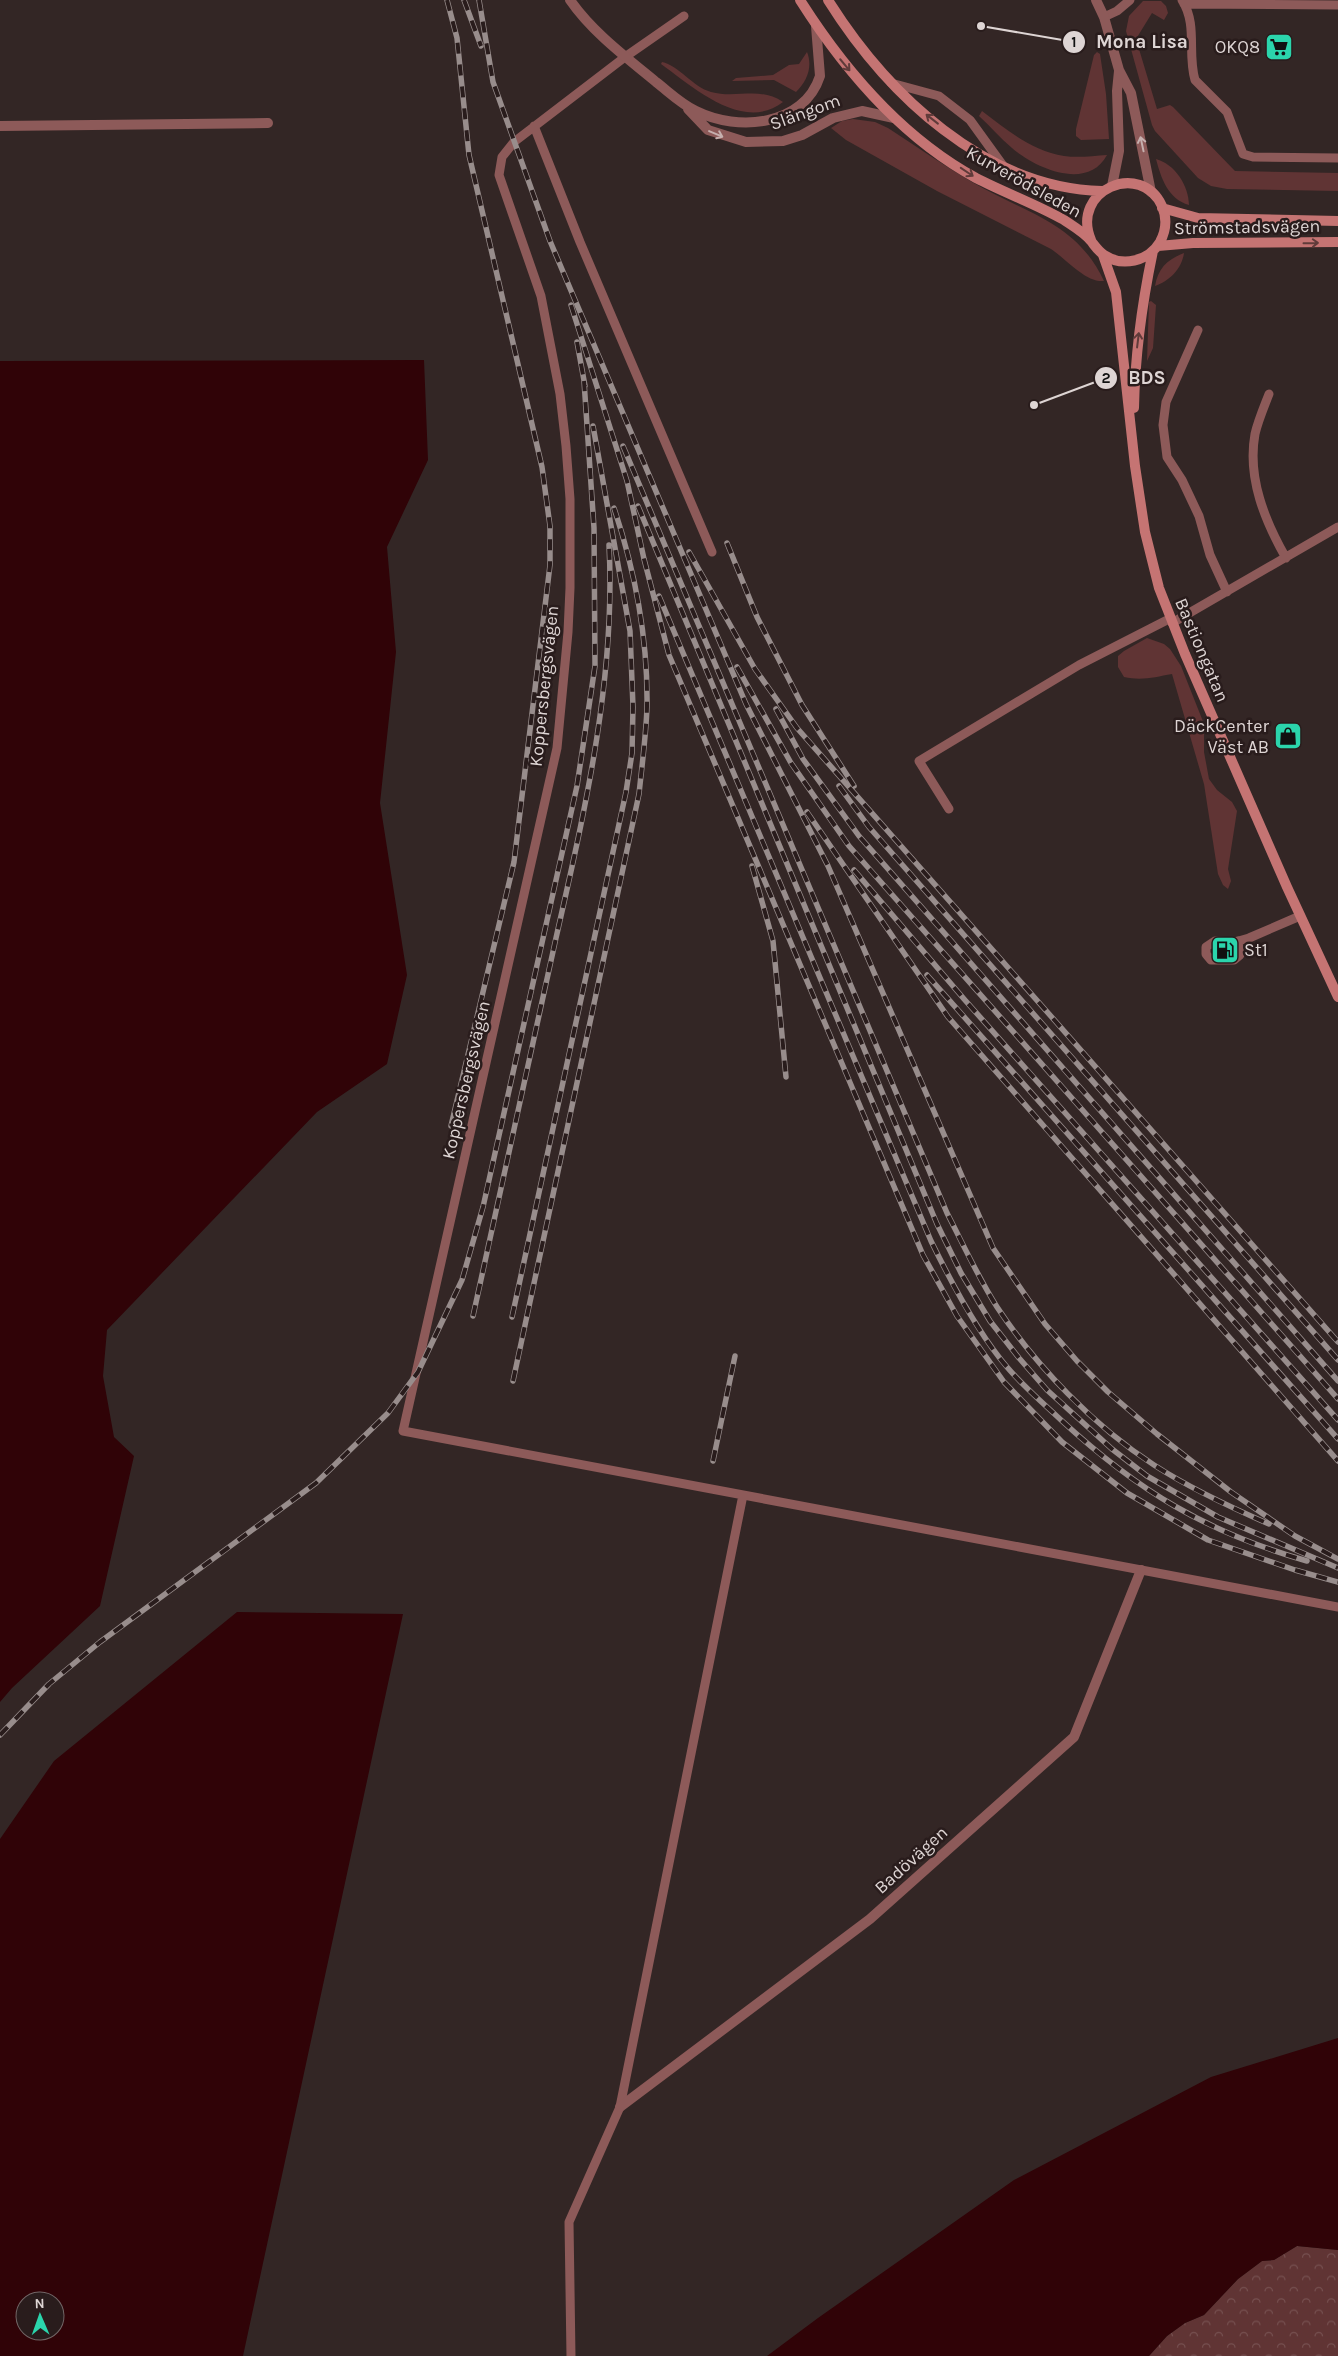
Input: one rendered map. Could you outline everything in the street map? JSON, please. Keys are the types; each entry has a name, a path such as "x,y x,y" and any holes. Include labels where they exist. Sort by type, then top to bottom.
{"main road":[{"name":"Kurverödsleden","path":"800,0 833,50 876,101 894,118 923,142 975,177 1064,220 1091,240 1103,255"},
{"name":"Kurverödsleden","path":"828,0 856,42 891,83 965,144 1004,167 1048,185 1078,191 1107,189 1132,184 1151,192"},
{"name":"Kurverödsleden","path":"1091,240 1087,227 1088,214 1093,201 1107,189"},
{"path":"1103,255 1120,261 1132,261 1143,258 1155,248 1165,228 1162,208 1151,192"},
{"name":"Strömstadsvägen","path":"1162,208 1198,218 1338,221"},
{"name":"Strömstadsvägen","path":"1155,248 1193,243 1338,242"},
{"name":"Bastiongatan","path":"1133,442 1135,363 1145,291 1155,248"},
{"name":"Bastiongatan","path":"1103,255 1116,292 1145,532 1159,588 1300,916 1338,997"}],"street":[{"name":"Slängom","path":"570,0 575,8 625,56 680,101 696,112 736,121 764,121 787,116 806,99 818,84 820,76 816,26"},
{"path":"1096,0 1104,17 1119,70 1131,93 1151,192"},
{"path":"1107,189 1119,150 1117,92 1119,70"},
{"name":"Slängom","path":"680,101 708,130 746,142 783,141 802,135 832,118 862,111 894,118"},
{"path":"0,126 268,123"},
{"name":"Badövägen","path":"620,2107 870,1920 1074,1737 1141,1570"}],"lane":[{"path":"1104,17 1117,11 1130,0"},
{"path":"1338,5 1183,2 1192,29 1195,80 1227,112 1243,154 1253,158 1338,158"},
{"name":"Koppersbergsvägen","path":"684,16 625,56 534,126 507,149 502,157 499,175 541,296 560,394 570,499 570,588 558,738 403,1431 743,1495"},
{"path":"891,83 939,96 970,120 1004,167"},
{"path":"534,126 580,242 712,552"},
{"path":"1198,330 1166,402 1163,425 1168,457 1182,480 1199,516 1210,556 1228,592"},
{"path":"1269,394 1255,434 1254,469 1260,504 1273,535 1286,558"},
{"path":"949,809 919,761 1079,665 1228,592 1338,527"},
{"path":"1238,941 1300,916"},
{"path":"571,2356 569,2222 620,2107 743,1495 1338,1607"}],"green space":[{"path":"1143,1 1161,1 1166,6 1168,13 1164,20 1152,13 1136,39 1157,109 1170,105 1173,107 1235,171 1338,173 1338,191 1227,189 1211,186 1198,178 1155,131 1152,125 1126,31 1129,16"},
{"path":"807,52 809,58 808,74 796,92 774,80 732,81 736,78 773,75 789,65 799,64"},
{"path":"1097,52 1100,54 1106,94 1109,139 1081,140 1076,136 1076,129 1094,55"},
{"path":"662,62 674,67 698,86 711,92 720,94 766,95 783,102 768,110 752,112 735,110 703,94 661,64"},
{"path":"982,111 1020,139 1041,150 1069,157 1107,155 1098,166 1088,172 1075,174 1061,173 1048,169 1022,156 1008,144 979,116"},
{"path":"853,119 875,122 888,128 972,182 1064,231 1092,261 1104,281 1090,278 1076,270 1051,249 937,191 846,140 831,128 842,121"},
{"path":"1156,159 1169,166 1180,177 1187,190 1189,205 1176,198 1166,187"},
{"path":"1184,253 1178,269 1166,281 1155,286 1161,269 1173,258"},
{"path":"1151,301 1156,305 1153,348 1147,361 1149,302"},
{"path":"1147,638 1164,644 1170,649 1181,666 1204,724 1204,752 1209,779 1217,790 1232,802 1237,811 1228,869 1231,881 1228,889 1223,885 1218,874 1204,784 1172,674 1137,679 1124,677 1118,667 1118,656"},
{"path":"1297,2246 1338,2250 1338,2356 1149,2356 1167,2336 1185,2323 1204,2315 1238,2279 1262,2261 1274,2260"}],"shaded area":[{"path":"424,360 428,460 387,547 396,652 380,803 407,975 387,1064 317,1112 107,1330 103,1376 114,1437 134,1456 100,1606 12,1688 0,1702 0,361"},
{"path":"237,1612 403,1614 243,2356 0,2356 0,1839 54,1761"},
{"path":"1338,2038 1338,2250 1297,2246 1274,2260 1262,2261 1238,2279 1204,2315 1185,2323 1167,2336 1149,2356 767,2356 1014,2180 1211,2077"}],"railway":[{"path":"447,0 457,38 469,155 542,467 550,526 550,565 514,862 451,1126"},
{"path":"464,0 481,46"},
{"path":"479,0 493,82 550,241 746,704 828,866 993,1248 1045,1324 1077,1361 1108,1392 1157,1434 1231,1492 1295,1536 1338,1559"},
{"path":"571,305 627,481 644,559 669,655 923,1255 957,1316 1004,1382 1062,1442 1127,1493 1208,1540 1295,1570 1338,1582"},
{"path":"577,342 585,386"},
{"path":"0,1735 49,1684 100,1642 316,1483 388,1413 418,1372 462,1280 483,1207 577,786 595,666 594,528 584,381"},
{"path":"512,1317 626,792 632,753 633,707 630,631 593,426"},
{"path":"623,446 947,1213 990,1296 1048,1373 1110,1433 1154,1465 1182,1482 1269,1524"},
{"path":"638,506 937,1224 961,1273 990,1321 1047,1390 1112,1449 1147,1476 1218,1517 1338,1568"},
{"path":"513,1381 639,794 647,707 643,631 634,581 614,508"},
{"path":"727,543 757,617 802,705 854,786"},
{"path":"473,1316 578,841 596,743 608,644 610,595 609,545"},
{"path":"689,552 755,669 797,728 1338,1342"},
{"path":"659,596 931,1241 956,1290 985,1338 1026,1388 1090,1445 1146,1488 1175,1506 1237,1537 1307,1561"},
{"path":"737,667 791,763 849,846 1338,1399"},
{"path":"776,709 803,759 859,836 1338,1381"},
{"path":"839,786 869,827 1338,1360"},
{"path":"807,812 948,1017 1338,1461"},
{"path":"752,866 773,941 786,1077"},
{"path":"854,870 964,999 1338,1420"},
{"path":"927,975 1338,1439"},
{"path":"713,1461 735,1356"}],"place":[{"name":"Mona Lisa","path":"981,26"},
{"name":"OKQ8","path":"1279,47"},
{"name":"BDS","path":"1034,405"},
{"name":"DäckCenter Väst AB","path":"1288,736"},
{"name":"St1","path":"1225,950"}]}
